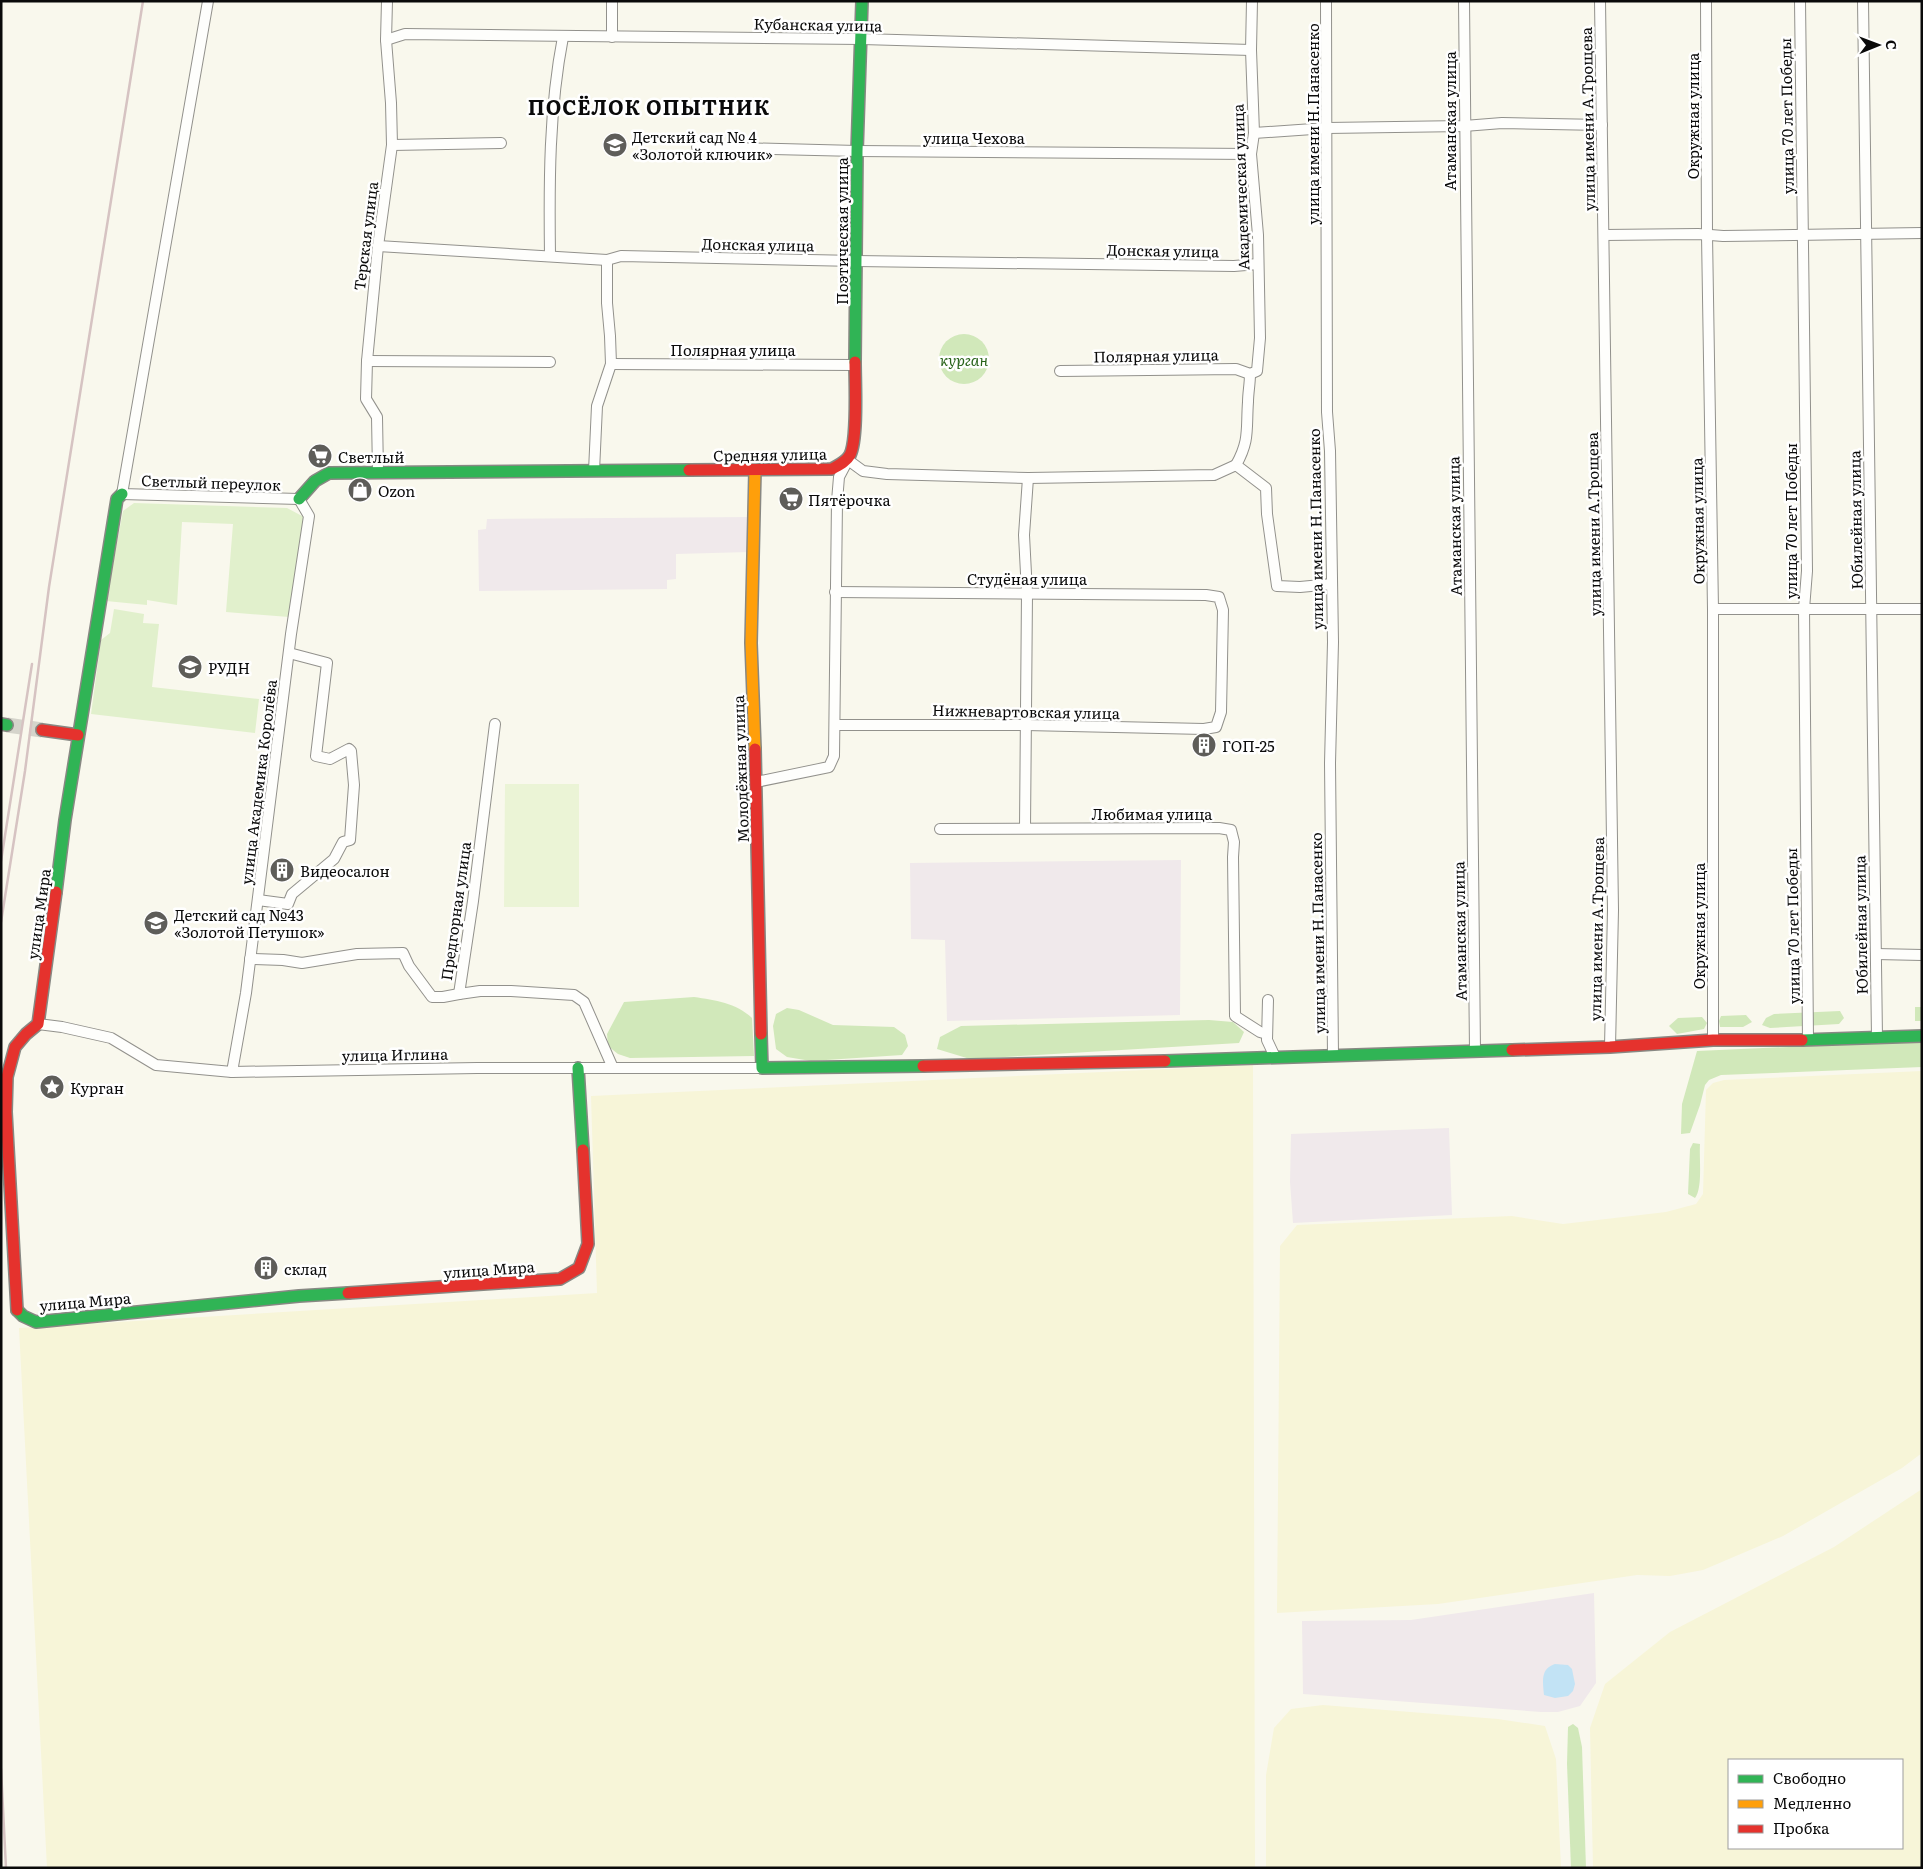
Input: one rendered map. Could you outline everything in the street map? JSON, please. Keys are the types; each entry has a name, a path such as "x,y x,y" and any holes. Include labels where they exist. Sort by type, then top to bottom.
{"street":[{"path":"122,494 208,1"},
{"name":"Терская улица","path":"378,472 377,417 366,399 378,246 392,145 386,40 388,1"},
{"path":"612,1 612,37"},
{"name":"Поэтическая улица","path":"848,460 854,440 857,151 862,1"},
{"name":"Академическая улица","path":"1236,465 1243,453 1248,437 1248,403 1260,338 1258,235 1252,154 1254,133 1251,50 1252,1"},
{"name":"улица имени Н.Панасенко","path":"1326,1 1327,412 1330,451 1333,642 1330,763 1333,1055"},
{"name":"Атаманская улица","path":"1464,1 1475,1050"},
{"name":"улица имени А.Трощева","path":"1600,1 1613,910 1610,1047"},
{"name":"Окружная улица","path":"1706,1 1707,235 1714,609 1713,1040"},
{"name":"улица 70 лет Победы","path":"1800,1 1807,571 1804,609 1808,1040"},
{"name":"Юбилейная улица","path":"1863,1 1877,1038"},
{"name":"Кубанская улица","path":"386,40 405,34 862,39 1251,50"},
{"path":"550,256 551,136 556,70 563,36"},
{"path":"1254,133 1327,128 1464,126 1533,122 1602,125"},
{"path":"392,145 501,143"},
{"name":"улица Чехова","path":"697,147 857,151 1252,154"},
{"path":"1604,235 1723,236 1922,233"},
{"name":"Донская улица","path":"378,246 607,260 621,256 1214,266 1258,264"},
{"path":"594,471 597,406 611,364 607,304 607,260"},
{"path":"368,361 550,362"},
{"name":"Полярная улица","path":"611,364 855,365"},
{"name":"Полярная улица","path":"1060,372 1236,369 1254,373"},
{"path":"756,782 828,767 834,756 836,501 839,477 848,460"},
{"name":"Средняя улица","path":"299,499 306,493 310,483 319,476 329,473 832,469 848,460 863,472 1028,478 1214,474 1236,465"},
{"path":"1236,465 1266,488 1267,514 1277,586 1300,587 1332,584"},
{"name":"Молодёжная улица","path":"755,470 750,643 756,782 762,1068"},
{"path":"1025,828 1027,593 1024,535 1028,478"},
{"name":"Светлый переулок","path":"122,494 299,499"},
{"name":"улица Мира","path":"122,494 117,499 78,735 38,1024 26,1034 16,1047 7,1077 6,1112 16,1309 23,1316 36,1322 299,1296 560,1279 579,1268 588,1244 578,1068"},
{"name":"улица Академика Королёва","path":"232,1072 250,958 289,653 309,516 299,499"},
{"name":"Студёная улица","path":"835,592 1206,594 1219,597 1223,610 1222,703 1216,727"},
{"path":"1714,609 1922,609"},
{"path":"258,900 288,904 292,894 334,859 343,842 350,840 354,785 351,751 349,749 330,759 316,756 327,663 289,653"},
{"name":"Предгорная улица","path":"494,724 474,902 459,994 480,991 511,991 574,996 584,1002 613,1068"},
{"name":"Нижневартовская улица","path":"835,725 1026,725 1204,729 1216,727"},
{"path":"42,730 78,735"},
{"name":"Любимая улица","path":"940,829 1219,828 1231,830 1234,842 1235,1016 1260,1032 1267,1034"},
{"path":"250,958 302,963 357,954 403,953 409,966 432,997 459,994"},
{"path":"1876,954 1922,955"},
{"path":"1268,1000 1267,1040 1275,1057"},
{"name":"улица Иглина","path":"38,1024 62,1027 111,1038 156,1065 232,1072 762,1068"},
{"path":"762,1068 1033,1065 1610,1047 1713,1040 1808,1040 1922,1036"}],"shaded area":[{"path":"749,517 749,552 676,554 676,579 667,580 667,589 479,591 478,530 486,529 487,519"},
{"path":"1181,860 1180,1015 947,1021 945,940 911,939 910,863"},
{"path":"1253,1065 1255,1868 47,1868 19,1328 597,1293 591,1096"},
{"path":"1922,1071 1922,1453 1902,1468 1783,1536 1703,1570 1670,1576 1637,1575 1438,1604 1277,1613 1280,1246 1297,1225 1512,1216 1563,1224 1666,1212 1696,1204 1703,1194 1706,1090 1713,1083 1724,1080"},
{"path":"1449,1128 1452,1215 1293,1223 1290,1182 1291,1134"},
{"path":"1922,1489 1922,1868 1593,1868 1590,1728 1605,1684 1670,1632 1834,1547"},
{"path":"1594,1593 1596,1683 1580,1706 1558,1712 1541,1712 1303,1694 1302,1621 1411,1620"},
{"path":"1323,1705 1498,1719 1545,1726 1556,1759 1561,1868 1266,1868 1266,1775 1274,1728 1291,1709"}],"green space":[{"name":"курган","path":"959,334 969,334 982,341 989,354 989,364 982,377 969,384 959,384 950,380 943,373 939,364 939,354 943,345 950,338"},
{"path":"134,503 287,508 304,517 289,617 226,612 233,524 182,522 177,605 147,600 147,605 106,601 123,511"},
{"path":"114,609 144,614 143,623 159,624 152,687 259,699 255,733 91,714 101,640 110,633"},
{"path":"505,784 579,784 579,907 504,907"},
{"path":"694,997 732,1006 752,1018 754,1056 630,1058 618,1054 608,1046 607,1034 624,1002"},
{"path":"1915,1007 1922,1007 1922,1021 1915,1021"},
{"path":"787,1008 799,1010 833,1025 894,1027 905,1035 908,1046 902,1055 811,1061 787,1057 776,1049 773,1026 776,1014"},
{"path":"1840,1011 1844,1018 1839,1024 1770,1028 1762,1025 1766,1018 1774,1014"},
{"path":"1746,1015 1752,1022 1743,1027 1720,1027 1719,1021 1721,1016"},
{"path":"1702,1017 1707,1023 1704,1029 1677,1034 1669,1026 1678,1018"},
{"path":"1209,1020 1233,1022 1244,1032 1239,1043 970,1059 937,1049 940,1037 961,1026"},
{"path":"1922,1041 1922,1067 1721,1075 1709,1080 1705,1085 1690,1133 1681,1134 1682,1104 1697,1051"},
{"path":"1693,1143 1700,1144 1700,1180 1695,1198 1688,1194 1690,1149"},
{"path":"1573,1724 1578,1728 1582,1747 1586,1868 1571,1868 1567,1764 1568,1727"}],"water":[{"path":"1555,1664 1568,1665 1572,1669 1575,1684 1573,1691 1568,1696 1555,1698 1544,1695 1543,1680 1545,1672 1550,1666"}],"tunnel":[{"path":"7,725 42,730"}],"railway":[{"path":"1,922 25,771 49,587 143,1"},
{"path":"1,861 32,664"},
{"path":"1,1769 6,1868"}],"traffic: fast":[{"path":"855,362 857,151 862,1"},
{"path":"299,499 315,481 329,473 689,470"},
{"path":"56,892 65,820 117,499 122,494"},
{"path":"1,724 7,725"},
{"path":"761,1034 762,1068 923,1066"},
{"path":"1802,1040 1922,1036"},
{"path":"1165,1061 1512,1050"},
{"path":"578,1068 583,1150"},
{"path":"17,1310 23,1316 36,1322 299,1296 348,1293"}],"traffic: slow":[{"path":"755,470 751,643 755,749"}],"traffic: jam":[{"path":"689,470 832,469 842,463 850,455 853,447 856,410 855,362"},
{"path":"42,730 78,735"},
{"path":"755,749 761,1034"},
{"path":"17,1310 6,1112 7,1077 15,1047 38,1024 56,892"},
{"path":"1512,1050 1610,1047 1713,1040 1802,1040"},
{"path":"923,1066 1165,1061"},
{"path":"348,1293 560,1279 579,1268 588,1244 583,1150"}],"place":[{"name":"Детский сад № 4 «Золотой ключик»","path":"615,145"},
{"name":"Светлый","path":"320,456"},
{"name":"Ozon","path":"360,490"},
{"name":"Пятёрочка","path":"791,499"},
{"name":"РУДН","path":"190,667"},
{"name":"ГОП-25","path":"1204,745"},
{"name":"Видеосалон","path":"282,870"},
{"name":"Детский сад №43 «Золотой Петушок»","path":"156,923"},
{"name":"Курган","path":"52,1087"},
{"name":"склад","path":"266,1268"}],"district":[{"name":"ПОСЁЛОК ОПЫТНИК","path":"649,106"}]}
